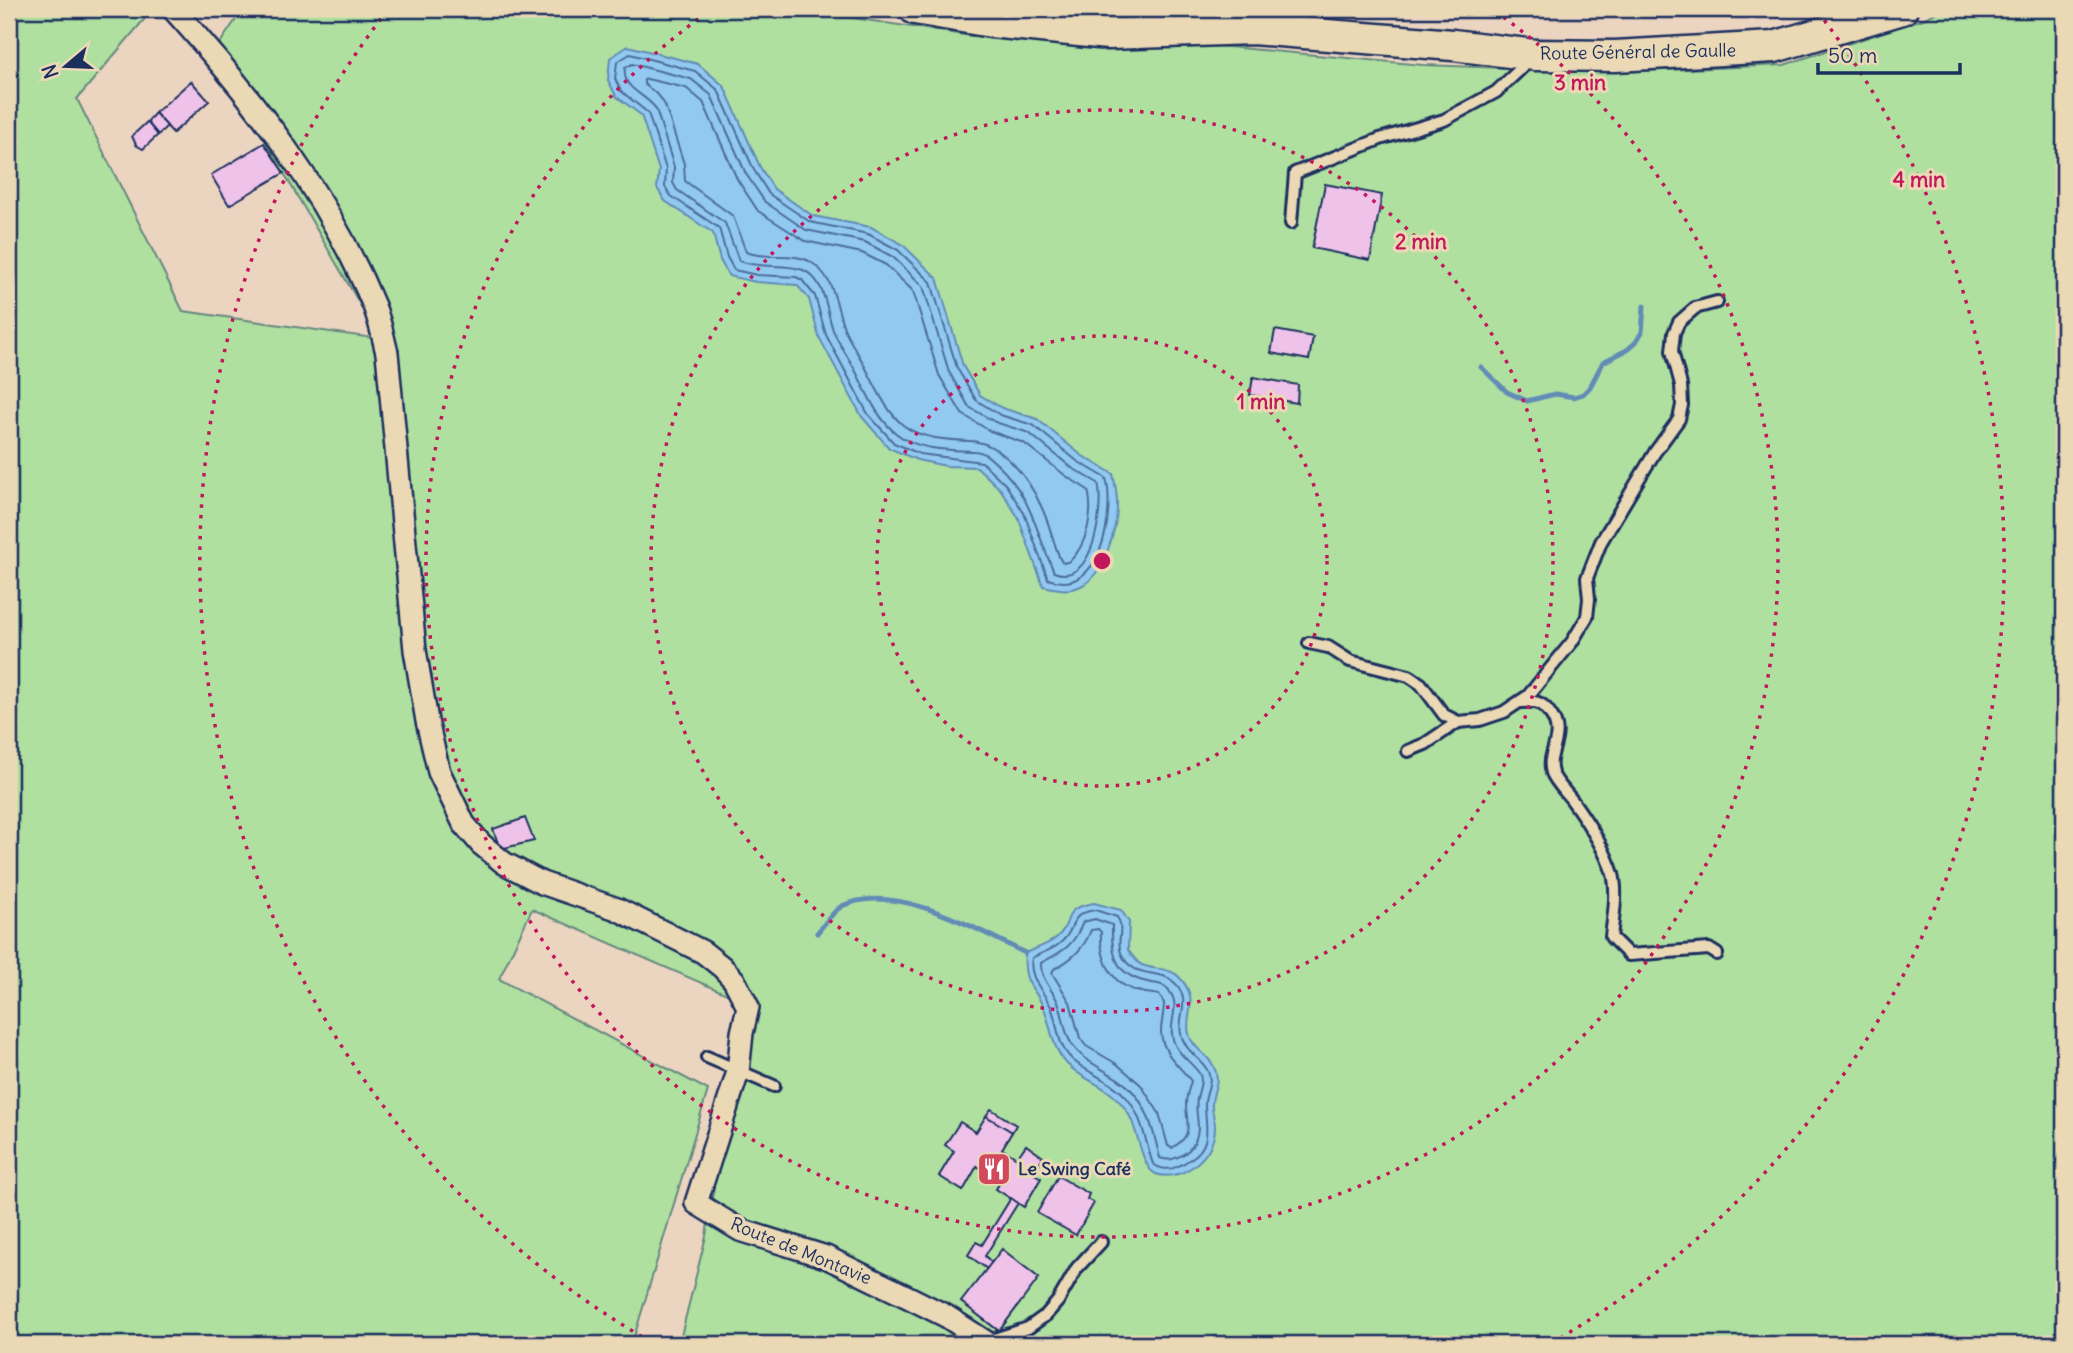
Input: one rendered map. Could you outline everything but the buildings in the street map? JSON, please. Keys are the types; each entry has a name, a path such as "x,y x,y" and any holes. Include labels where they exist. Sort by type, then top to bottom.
{"street":[{"path":"173,9 257,106 300,169 351,255 375,309 387,353 415,650 439,772 451,801 464,824 481,844 504,863 542,883 617,909 703,953 722,967 734,980 748,1007 741,1033 738,1072"},
{"name":"Route Général de Gaulle","path":"915,9 991,22 1108,34 1252,29 1453,45 1535,55 1615,56 1774,47 1902,9"},
{"name":"Route de Montavie","path":"738,1072 696,1203 740,1230 826,1257 946,1316 987,1343"}],"lane":[{"path":"1291,223 1296,173 1380,139 1444,120 1496,92 1535,55"},
{"path":"1408,751 1432,741 1458,722 1480,720 1504,712 1528,696 1587,617 1587,578 1601,542 1655,452 1679,419 1682,405 1681,385 1672,351 1674,333 1679,322 1695,308 1717,302"},
{"path":"1309,643 1328,647 1350,661 1409,676 1421,684 1444,715 1458,722"},
{"path":"1518,702 1536,701 1545,706 1555,720 1558,738 1553,751 1552,772 1595,836 1613,875 1611,937 1629,956 1709,950 1717,954"},
{"path":"707,1057 774,1086"},
{"path":"987,1343 1028,1328 1046,1315 1058,1301 1077,1268 1101,1242"}],"green space":[{"path":"9,9 153,9 77,99 183,311 380,339 214,52 243,9 794,9 971,36 1164,41 1423,65 1618,72 1784,65 1923,19 1943,9 2064,9 2064,1344 679,1344 706,1236 743,1001 532,909 499,979 708,1090 632,1344 9,1344"}],"water":[{"path":"628,46 698,64 724,86 760,167 774,189 813,216 871,227 902,244 937,278 963,366 980,395 1002,408 1037,419 1081,455 1113,474 1117,498 1115,523 1103,561 1089,580 1072,589 1043,586 1018,517 1001,490 977,467 946,466 917,460 889,448 862,417 819,337 809,299 797,285 756,282 729,276 720,260 713,233 665,201 657,188 659,170 641,115 616,96 608,80 610,58"},
{"path":"1094,903 1121,910 1129,922 1128,950 1138,963 1172,972 1187,987 1191,1001 1189,1034 1216,1072 1217,1081 1212,1103 1215,1126 1213,1139 1209,1149 1195,1165 1176,1175 1156,1174 1151,1170 1143,1156 1128,1113 1121,1103 1106,1090 1075,1071 1062,1058 1055,1045 1045,1011 1028,980 1025,953 1056,938 1062,932 1071,912"}],"waterway":[{"path":"1481,367 1507,392 1527,401 1555,394 1574,397 1583,394 1590,387 1603,362 1627,350 1636,342 1642,332 1644,306"},
{"path":"817,933 842,906 863,900 887,900 911,904 960,921 1025,953"}],"place":[{"name":"Le Swing Café","path":"994,1169"}]}
